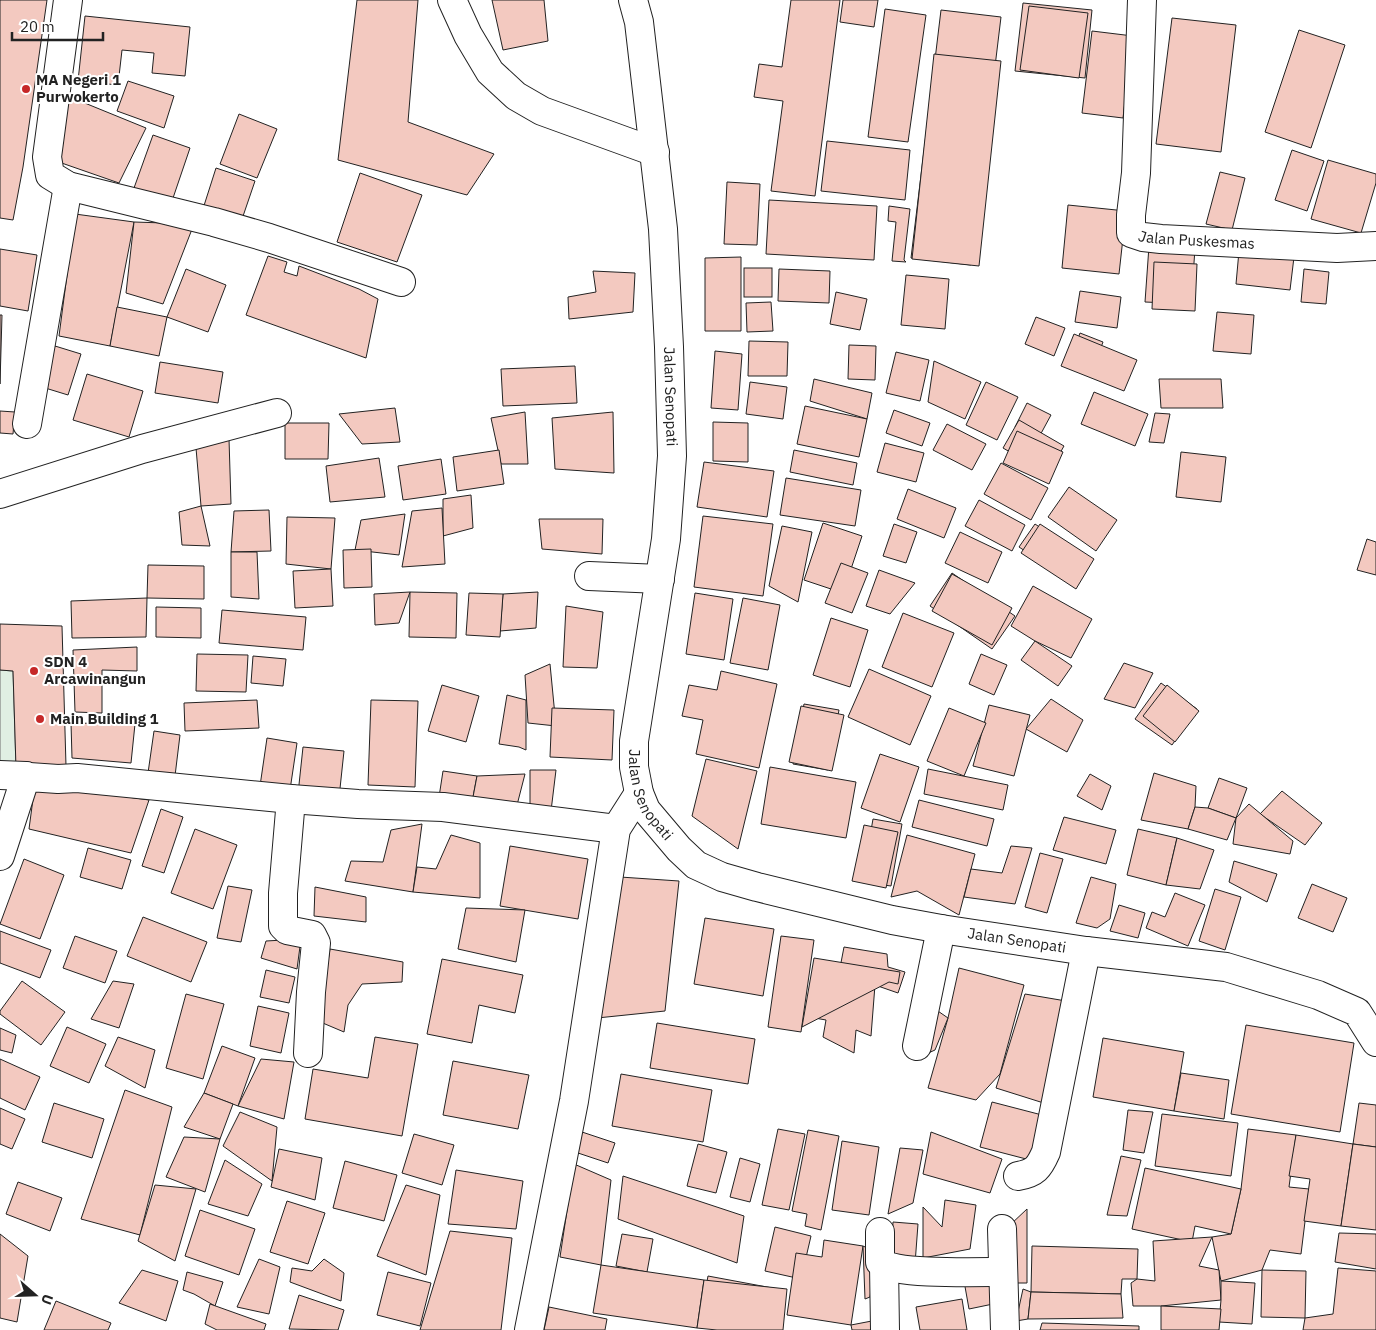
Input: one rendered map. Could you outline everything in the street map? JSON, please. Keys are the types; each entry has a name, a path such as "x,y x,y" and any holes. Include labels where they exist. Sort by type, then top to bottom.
{"street":[{"path":"68,0 47,157 50,175 68,186 260,235 401,282"},
{"path":"452,0 468,35 490,72 516,96 542,111 655,152"},
{"name":"Jalan Senopati","path":"633,0 639,22 663,229 672,456 666,539 634,741 634,767 639,793 646,810 679,849 696,865 722,877 892,920 941,930 1086,951 1226,967 1318,995 1366,1017 1376,1042"},
{"name":"Jalan Puskesmas","path":"1142,0 1136,173 1131,233 1143,237 1161,239 1337,248 1376,246"},
{"path":"27,424 68,186"},
{"path":"0,494 142,449 277,413"},
{"path":"589,576 660,579"},
{"path":"0,856 13,776 58,779 77,778 358,804 443,807 616,829"},
{"path":"529,1330 574,1101 616,829 639,793"},
{"path":"291,799 282,926 287,930 312,935 316,944 308,1053"},
{"path":"917,1046 941,930"},
{"path":"1018,1176 1029,1174 1035,1170 1046,1152 1086,951"},
{"path":"1002,1228 1005,1330"},
{"path":"880,1232 880,1262 884,1266 914,1271 1002,1272"},
{"path":"884,1266 885,1330"}],"green space":[{"path":"0,670 13,671 16,768 0,768"}],"building":[{"path":"0,0 47,0 23,167 13,220 0,218"},
{"path":"357,0 418,0 408,122 494,154 467,195 338,160"},
{"path":"492,0 544,0 548,41 503,50"},
{"path":"791,0 840,0 815,196 771,191 783,101 754,97 759,64 782,67"},
{"path":"843,0 878,0 874,27 840,22"},
{"path":"1023,3 1092,10 1085,78 1015,71"},
{"path":"1029,6 1088,13 1079,78 1020,70"},
{"path":"885,9 926,15 908,142 868,137"},
{"path":"941,10 1001,17 971,265 911,258"},
{"path":"85,16 190,27 185,76 152,73 154,53 122,50 118,85 78,81"},
{"path":"1172,18 1236,25 1221,152 1156,144"},
{"path":"1299,30 1345,45 1311,148 1265,132"},
{"path":"1092,31 1133,36 1123,118 1082,113"},
{"path":"934,54 1001,61 979,266 912,259"},
{"path":"128,81 174,96 164,128 117,111"},
{"path":"70,97 146,128 119,183 53,160"},
{"path":"239,114 277,129 257,178 220,164"},
{"path":"153,135 190,148 172,201 134,188"},
{"path":"827,141 910,150 905,200 821,191"},
{"path":"1292,150 1324,161 1307,211 1275,200"},
{"path":"1328,160 1376,174 1376,183 1361,233 1311,219"},
{"path":"216,168 255,181 240,225 201,215"},
{"path":"1220,172 1245,178 1232,230 1206,224"},
{"path":"360,173 422,195 397,262 337,242"},
{"path":"727,182 760,184 757,245 724,244"},
{"path":"769,200 877,206 874,260 766,254"},
{"path":"1068,205 1126,211 1119,274 1062,268"},
{"path":"889,206 910,209 904,260 906,262 892,261 896,222 888,221"},
{"path":"75,214 134,222 110,346 59,336"},
{"path":"134,222 194,224 163,304 126,293"},
{"path":"1149,246 1195,249 1191,304 1145,302"},
{"path":"0,249 37,255 28,311 0,306"},
{"path":"1239,251 1294,257 1290,290 1236,284"},
{"path":"268,256 287,262 284,272 297,276 299,266 359,289 378,299 366,358 246,315"},
{"path":"741,257 741,331 705,331 705,258"},
{"path":"1154,262 1197,264 1195,311 1152,309"},
{"path":"744,268 772,268 772,297 744,297"},
{"path":"186,269 226,285 208,332 167,317"},
{"path":"779,269 830,271 829,303 778,301"},
{"path":"1304,269 1329,272 1326,304 1301,302"},
{"path":"593,271 635,273 633,312 569,319 568,297 596,292"},
{"path":"906,275 949,279 945,329 901,325"},
{"path":"1080,291 1121,297 1117,328 1075,322"},
{"path":"836,292 867,299 860,330 830,324"},
{"path":"771,302 773,331 747,332 746,303"},
{"path":"117,307 167,317 159,356 110,346"},
{"path":"1217,312 1254,315 1251,354 1213,351"},
{"path":"0,315 2,315 0,384"},
{"path":"1036,317 1065,328 1054,356 1025,344"},
{"path":"1080,333 1103,342 1092,371 1069,362"},
{"path":"1074,334 1137,360 1124,391 1061,366"},
{"path":"749,341 788,342 787,376 748,376"},
{"path":"849,345 876,346 875,380 848,379"},
{"path":"55,346 81,354 68,395 42,387"},
{"path":"715,351 742,354 738,410 711,408"},
{"path":"896,352 929,360 920,401 886,393"},
{"path":"934,361 981,382 965,419 928,402"},
{"path":"160,362 223,372 218,403 155,393"},
{"path":"575,366 577,403 503,406 501,369"},
{"path":"87,374 143,391 129,437 73,420"},
{"path":"814,379 872,393 867,419 810,401"},
{"path":"1159,379 1221,379 1223,408 1161,408"},
{"path":"750,382 787,387 783,419 746,414"},
{"path":"986,382 1018,397 997,440 966,425"},
{"path":"1094,392 1148,414 1135,446 1081,424"},
{"path":"1027,403 1051,415 1038,439 1015,427"},
{"path":"805,406 867,419 859,457 797,444"},
{"path":"395,408 400,442 362,444 339,414"},
{"path":"894,410 930,423 922,446 886,433"},
{"path":"0,411 15,412 13,434 0,433"},
{"path":"525,412 528,464 501,464 491,418"},
{"path":"613,412 614,473 555,469 552,418"},
{"path":"1155,413 1170,414 1164,443 1149,442"},
{"path":"1019,420 1064,446 1048,474 1003,448"},
{"path":"713,422 748,423 748,462 713,461"},
{"path":"285,423 329,423 328,459 285,459"},
{"path":"947,424 986,444 972,470 933,450"},
{"path":"1017,431 1063,452 1049,484 1003,463"},
{"path":"229,439 231,504 201,506 196,448"},
{"path":"885,443 924,453 916,482 877,472"},
{"path":"499,450 504,484 457,491 453,457"},
{"path":"794,450 857,463 853,485 790,472"},
{"path":"1181,452 1226,457 1221,502 1176,497"},
{"path":"379,458 385,497 330,502 326,466"},
{"path":"441,459 446,494 403,500 398,466"},
{"path":"704,462 774,471 767,517 697,507"},
{"path":"1001,463 1048,488 1031,520 984,494"},
{"path":"786,478 861,490 855,526 780,515"},
{"path":"1069,487 1117,520 1096,551 1048,517"},
{"path":"908,489 956,508 944,538 897,519"},
{"path":"471,495 473,528 443,536 443,499"},
{"path":"979,500 1025,525 1012,551 965,526"},
{"path":"201,506 210,546 182,545 179,512"},
{"path":"442,508 445,564 402,567 412,511"},
{"path":"269,510 271,551 231,552 234,511"},
{"path":"405,514 399,555 355,550 361,520"},
{"path":"703,516 773,524 763,596 694,587"},
{"path":"287,517 335,518 331,569 286,564"},
{"path":"539,519 603,519 602,554 542,549"},
{"path":"823,523 862,536 843,593 804,580"},
{"path":"894,524 917,532 906,563 883,556"},
{"path":"1035,524 1090,561 1075,584 1019,547"},
{"path":"1040,524 1094,559 1076,589 1021,553"},
{"path":"782,526 812,532 798,602 769,586"},
{"path":"960,532 1002,552 988,583 945,563"},
{"path":"1367,539 1376,542 1376,575 1357,570"},
{"path":"371,549 372,587 344,588 343,550"},
{"path":"231,552 257,552 259,599 231,597"},
{"path":"841,563 868,573 852,613 825,603"},
{"path":"148,565 204,566 204,599 147,598"},
{"path":"331,569 333,606 295,608 293,571"},
{"path":"879,570 915,583 890,614 866,606"},
{"path":"952,573 1015,616 992,649 930,606"},
{"path":"952,574 1012,608 992,645 932,611"},
{"path":"1033,586 1092,619 1071,658 1035,641 1011,626"},
{"path":"410,592 457,593 456,638 409,637"},
{"path":"410,592 399,623 375,625 374,594"},
{"path":"538,592 536,628 500,631 503,594"},
{"path":"469,593 503,594 500,637 466,635"},
{"path":"695,593 733,599 724,660 686,654"},
{"path":"147,598 146,637 72,638 71,601"},
{"path":"743,598 780,605 768,670 730,663"},
{"path":"566,606 603,612 597,668 563,667"},
{"path":"156,607 201,608 201,638 156,637"},
{"path":"222,610 306,617 303,650 219,643"},
{"path":"903,613 954,633 932,687 882,667"},
{"path":"831,618 868,630 850,687 813,675"},
{"name":"SDN 4 Arcawinangun","path":"0,624 62,626 66,766 16,768 13,671 0,670"},
{"path":"1035,641 1072,666 1058,686 1021,660"},
{"path":"137,647 137,671 102,670 102,713 75,712 73,650"},
{"path":"197,654 248,655 246,692 196,691"},
{"path":"981,654 1007,665 994,695 969,684"},
{"path":"253,656 286,659 283,686 251,683"},
{"path":"1124,663 1153,673 1135,708 1104,699"},
{"path":"550,664 556,726 528,723 525,675"},
{"path":"869,669 931,696 910,745 848,717"},
{"path":"721,671 777,684 759,768 696,754 703,720 682,716 689,685 717,690"},
{"path":"1161,683 1197,709 1172,745 1135,719"},
{"path":"442,685 479,696 466,742 428,731"},
{"path":"1167,685 1199,711 1175,742 1143,716"},
{"path":"507,695 526,700 526,750 499,744"},
{"path":"1051,699 1083,720 1067,752 1026,729"},
{"path":"257,700 259,728 185,731 184,703"},
{"path":"371,700 418,701 415,787 368,785"},
{"path":"804,704 839,710 828,770 793,764"},
{"path":"989,705 1030,715 1014,776 973,766"},
{"path":"801,706 844,715 832,771 789,762"},
{"path":"552,708 614,710 612,760 550,757"},
{"path":"949,708 986,723 964,776 927,761"},
{"path":"71,723 135,724 131,763 72,758"},
{"path":"154,731 180,735 175,776 148,773"},
{"path":"267,738 297,743 290,790 260,786"},
{"path":"303,747 344,751 339,798 298,794"},
{"path":"880,754 919,767 900,822 861,808"},
{"path":"706,759 757,771 738,849 692,816"},
{"path":"770,767 856,782 846,838 761,824"},
{"path":"928,769 1008,785 1003,810 924,794"},
{"path":"530,770 556,770 551,811 530,806"},
{"path":"443,771 477,776 473,797 439,797"},
{"path":"1154,773 1196,786 1195,807 1188,829 1141,820"},
{"path":"525,774 516,809 473,797 477,776"},
{"path":"1090,774 1111,786 1102,810 1077,796"},
{"path":"1219,778 1247,788 1236,818 1208,808"},
{"path":"35,784 149,800 131,853 29,829"},
{"path":"1282,791 1322,823 1305,845 1260,814"},
{"path":"919,800 994,819 987,846 912,827"},
{"path":"1249,804 1293,841 1290,854 1233,844 1236,818"},
{"path":"1195,807 1208,808 1236,818 1227,840 1188,829"},
{"path":"161,809 183,817 164,873 142,866"},
{"path":"1064,817 1116,830 1106,864 1053,850"},
{"path":"873,819 902,824 891,886 862,882"},
{"path":"422,824 413,892 345,881 351,861 383,862 391,830"},
{"path":"864,825 898,832 886,888 852,881"},
{"path":"195,829 237,845 213,909 171,893"},
{"path":"1138,829 1177,838 1166,885 1127,875"},
{"path":"451,835 480,843 480,898 413,892 417,867 436,869"},
{"path":"907,835 975,854 959,915 917,891 891,897"},
{"path":"1177,838 1214,850 1200,889 1166,885"},
{"path":"510,846 588,859 578,919 500,906"},
{"path":"1011,846 1032,848 1015,904 964,897 971,869 1002,873"},
{"path":"88,848 131,860 122,889 80,877"},
{"path":"1040,853 1063,859 1047,913 1025,907"},
{"path":"24,859 64,875 40,939 0,924"},
{"path":"1234,861 1277,874 1267,902 1229,882"},
{"path":"620,877 679,881 665,1011 597,1018"},
{"path":"1091,877 1116,884 1110,919 1097,928 1076,923"},
{"path":"1312,884 1347,898 1333,932 1298,918"},
{"path":"228,886 252,890 241,942 217,938"},
{"path":"315,887 366,897 366,922 314,916"},
{"path":"1215,889 1241,897 1225,950 1199,941"},
{"path":"1175,893 1205,905 1188,946 1146,928 1152,912 1165,917"},
{"path":"1119,905 1145,913 1138,938 1110,931"},
{"path":"466,908 525,910 516,962 458,949"},
{"path":"143,917 207,942 191,982 127,956"},
{"path":"705,918 774,929 763,996 694,984"},
{"path":"0,931 51,950 40,978 0,963"},
{"path":"75,936 117,951 105,983 63,968"},
{"path":"781,936 814,940 801,1032 768,1027"},
{"path":"301,939 297,969 261,958 266,941"},
{"path":"844,947 887,954 888,967 905,972 898,993 875,985 871,1036 856,1030 854,1053 823,1037 826,1020 809,1017 817,970 839,973"},
{"path":"330,949 403,962 402,982 362,984 348,1005 344,1032 318,1021"},
{"path":"814,958 900,972 898,984 889,982 802,1027"},
{"path":"442,959 523,975 515,1013 479,1005 472,1043 427,1034"},
{"path":"959,968 1024,985 1000,1074 976,1100 928,1088 948,1018"},
{"path":"266,970 295,977 289,1003 260,997"},
{"path":"22,981 65,1012 41,1045 0,1014 0,1011"},
{"path":"113,981 134,984 119,1028 91,1019"},
{"path":"186,994 224,1004 203,1079 166,1068"},
{"path":"1025,994 1066,1001 1050,1105 996,1088"},
{"path":"258,1006 289,1013 281,1053 250,1046"},
{"path":"935,1009 948,1018 935,1050 926,1054"},
{"path":"657,1023 755,1039 748,1084 650,1068"},
{"path":"1246,1025 1354,1043 1340,1132 1231,1114"},
{"path":"67,1027 106,1044 89,1083 50,1066"},
{"path":"0,1028 16,1035 12,1053 0,1050"},
{"path":"118,1037 155,1050 145,1088 105,1066"},
{"path":"375,1037 418,1044 402,1136 305,1119 313,1069 368,1078"},
{"path":"1103,1038 1184,1052 1174,1111 1093,1097"},
{"path":"222,1046 255,1058 238,1106 204,1093"},
{"path":"0,1059 40,1077 25,1110 0,1098"},
{"path":"261,1059 294,1062 284,1119 238,1106"},
{"path":"453,1061 529,1075 518,1129 443,1115"},
{"path":"1181,1073 1229,1080 1224,1119 1174,1111"},
{"path":"621,1074 712,1090 703,1142 612,1126"},
{"path":"125,1090 172,1107 140,1235 81,1219"},
{"path":"204,1093 233,1104 220,1139 184,1127"},
{"path":"992,1102 1042,1115 1030,1160 980,1147"},
{"path":"54,1103 104,1119 92,1158 42,1142"},
{"path":"1359,1103 1376,1105 1376,1147 1353,1144"},
{"path":"0,1108 25,1119 12,1149 0,1144"},
{"path":"1128,1110 1153,1112 1144,1153 1123,1150"},
{"path":"240,1112 277,1127 272,1181 223,1146"},
{"path":"1162,1114 1238,1123 1231,1176 1155,1166"},
{"path":"778,1129 805,1134 789,1210 762,1205"},
{"path":"1248,1129 1296,1135 1289,1187 1309,1189 1301,1254 1270,1250 1262,1270 1221,1281 1212,1237 1231,1234 1241,1189"},
{"path":"808,1130 839,1136 821,1230 805,1226 807,1214 792,1211"},
{"path":"582,1132 615,1143 608,1163 575,1152"},
{"path":"931,1132 1002,1159 990,1193 923,1174"},
{"path":"414,1134 454,1145 442,1185 402,1173"},
{"path":"1296,1135 1353,1144 1341,1226 1304,1221 1310,1179 1289,1176"},
{"path":"184,1137 220,1139 205,1192 166,1177"},
{"path":"842,1141 879,1147 869,1215 832,1210"},
{"path":"698,1144 727,1152 716,1193 687,1186"},
{"path":"1353,1144 1376,1147 1376,1230 1341,1226"},
{"path":"900,1148 923,1150 913,1203 888,1214"},
{"path":"279,1149 322,1158 315,1200 271,1187"},
{"path":"1121,1156 1141,1160 1127,1216 1107,1215"},
{"path":"740,1158 760,1164 750,1202 730,1197"},
{"path":"225,1160 262,1184 248,1216 208,1204"},
{"path":"345,1161 397,1175 384,1221 333,1208"},
{"path":"574,1164 611,1180 601,1265 560,1257"},
{"path":"1145,1168 1241,1189 1231,1234 1195,1226 1192,1242 1132,1229"},
{"path":"456,1170 523,1181 516,1229 448,1224"},
{"path":"623,1176 744,1216 737,1263 618,1219"},
{"path":"18,1182 62,1198 50,1231 6,1214"},
{"path":"155,1185 196,1189 175,1261 138,1241"},
{"path":"406,1185 440,1195 426,1275 377,1256"},
{"path":"945,1200 976,1205 970,1249 923,1258 923,1207 942,1227"},
{"path":"287,1201 325,1213 308,1264 270,1252"},
{"path":"1027,1209 1027,1283 1014,1283 1010,1225"},
{"path":"200,1210 255,1229 239,1275 185,1256"},
{"path":"893,1222 918,1224 915,1264 891,1262"},
{"path":"775,1227 811,1236 801,1279 765,1271"},
{"path":"450,1231 512,1238 501,1330 420,1330"},
{"path":"1339,1233 1376,1234 1376,1269 1335,1262"},
{"path":"0,1234 28,1256 17,1322 0,1318"},
{"path":"622,1234 653,1239 647,1272 616,1266"},
{"path":"1212,1237 1199,1266 1219,1270 1221,1300 1161,1306 1133,1306 1131,1283 1137,1279 1155,1281 1153,1241"},
{"path":"824,1240 863,1246 851,1325 787,1315 796,1253 822,1257"},
{"path":"863,1246 876,1252 870,1297 865,1299"},
{"path":"1032,1246 1138,1249 1137,1279 1122,1279 1121,1294 1031,1292"},
{"path":"259,1259 280,1267 269,1314 237,1307"},
{"path":"324,1259 344,1273 341,1301 290,1282 292,1268 312,1271"},
{"path":"601,1265 704,1280 697,1328 593,1313"},
{"path":"1338,1268 1376,1271 1376,1330 1303,1330 1305,1318 1333,1314"},
{"path":"142,1270 178,1281 166,1321 119,1303"},
{"path":"1262,1270 1306,1271 1305,1318 1261,1317"},
{"path":"187,1272 223,1282 215,1306 183,1290"},
{"path":"388,1272 431,1283 420,1326 377,1315"},
{"path":"708,1276 783,1290 777,1327 701,1314"},
{"path":"704,1280 787,1289 783,1330 717,1330 697,1328"},
{"path":"993,1280 993,1304 969,1309 964,1281"},
{"path":"1221,1281 1255,1283 1252,1324 1219,1322"},
{"path":"1023,1289 1031,1292 1028,1319 1016,1321"},
{"path":"1031,1292 1121,1294 1123,1318 1028,1319"},
{"path":"299,1295 344,1310 338,1330 289,1329"},
{"path":"962,1299 967,1330 920,1330 916,1307"},
{"path":"56,1301 111,1323 108,1330 44,1330"},
{"path":"210,1304 266,1324 264,1330 217,1330 205,1324"},
{"path":"1161,1306 1221,1309 1219,1330 1161,1330"},
{"path":"549,1307 607,1319 605,1330 544,1330"},
{"path":"877,1320 879,1330 852,1330 851,1325"},
{"path":"1042,1323 1139,1326 1139,1330 1040,1330"}],"place":[{"name":"MA Negeri 1 Purwokerto","path":"26,89"},
{"name":"SDN 4 Arcawinangun","path":"34,671"},
{"name":"Main Building 1","path":"40,719"}]}
